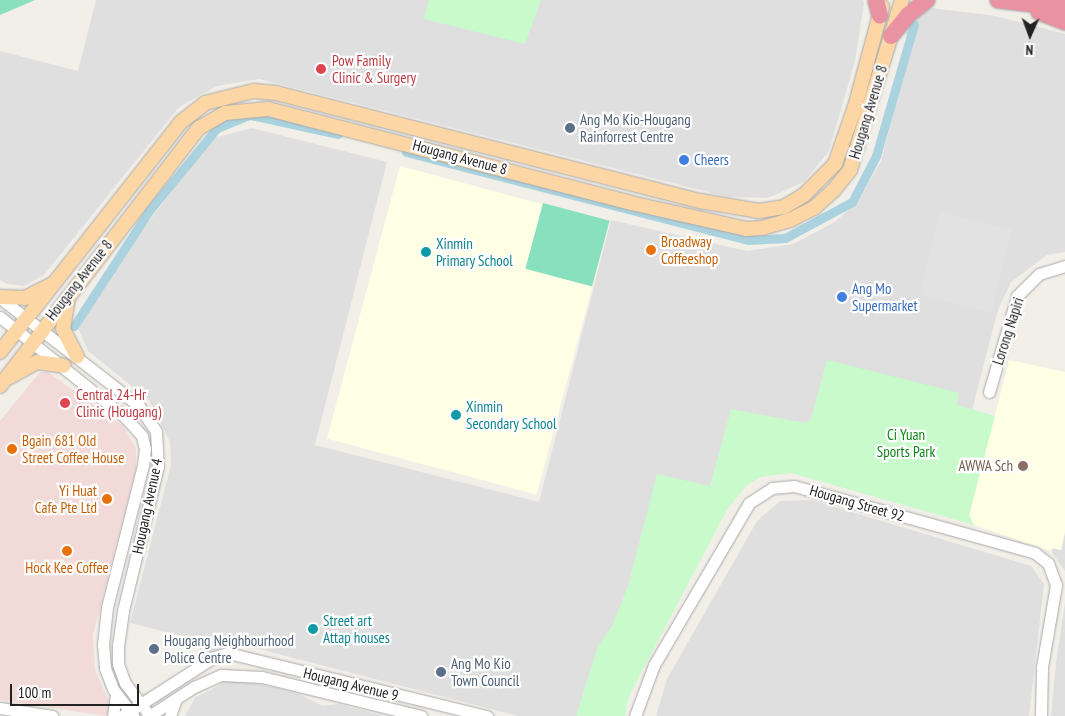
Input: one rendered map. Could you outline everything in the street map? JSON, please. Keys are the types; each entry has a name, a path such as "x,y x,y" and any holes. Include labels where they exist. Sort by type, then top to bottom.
{"highway":[{"path":"891,36 908,14 927,0"},
{"path":"998,0 1023,5 1065,8"},
{"path":"1023,5 1065,22"}],"main road":[{"name":"Hougang Avenue 8","path":"2,384 36,336 200,128 225,113 245,108 268,109 455,155 572,187 746,229 790,220 815,207 833,191 850,170 902,0"},
{"name":"Hougang Avenue 8","path":"0,352 181,122 205,102 254,91 276,93 745,211 784,207 821,181 835,164 855,107 880,5"},
{"path":"455,155 458,140"},
{"path":"572,187 576,170"},
{"path":"0,298 25,298 56,283"},
{"path":"70,293 63,329 77,357"},
{"path":"2,384 22,368 37,362 64,366"}],"street":[{"name":"Lorong Napiri","path":"989,392 1018,296 1038,274 1065,266"},
{"name":"Hougang Avenue 4","path":"0,298 22,325 36,336 64,366 135,426 145,449 105,620 106,668 116,694 128,714"},
{"name":"Hougang Avenue 4","path":"0,317 22,325"},
{"name":"Hougang Avenue 4","path":"36,336 77,357 147,414 159,446 158,466 120,632 118,664 129,688 150,716"},
{"name":"Hougang Street 92","path":"635,716 654,665 749,503 764,491 788,486 806,488 992,540 1035,553 1048,563 1056,585 1042,667 1041,716"},
{"name":"Hougang Avenue 9","path":"128,714 214,657 228,653 487,716"},
{"name":"Hougang Avenue 9","path":"150,716 176,699 221,675 253,676 421,716"},
{"path":"129,688 138,693 159,692"},
{"path":"113,716 116,694"},
{"path":"170,716 176,699"},
{"path":"0,708 52,716"}],"shaded area":[{"path":"96,0 863,0 864,3 855,61 829,151 804,182 768,198 728,197 259,79 217,86 179,107 44,275 24,286 7,284 0,280 0,51 78,71"},
{"path":"932,8 996,16 1065,34 1065,252 1047,255 1011,282 998,310 972,410 737,453 584,716 518,716 247,646 203,655 194,639 130,623 171,465 170,442 149,400 88,351 74,319 213,138 252,128 387,162 315,445 539,502 611,220 747,251 793,244 835,222 858,201 881,161 914,37 904,34 914,17"},
{"path":"400,166 610,222 537,495 327,438"},
{"path":"940,212 1012,230 991,312 919,294"},
{"name":"AWWA Sch","path":"1009,360 1065,372 1065,532 1061,550 1053,548 1051,551 974,525 969,516"},
{"path":"40,372 48,372 123,426 136,448 136,468 93,635 95,670 111,706 106,716 0,700 0,421"},
{"path":"812,500 1031,566 1044,584 1029,716 656,716 667,679 757,521 780,501"},
{"path":"1065,532 1065,571 1051,551 1053,548 1061,550"},
{"path":"1065,602 1065,716 1051,716 1056,663"},
{"path":"244,680 294,692 323,706 338,704 384,716 185,716 195,698 227,681"}],"green space":[{"path":"0,0 35,0 0,15"},
{"path":"429,0 541,0 525,44 424,19"},
{"path":"543,203 610,221 592,287 525,269"},
{"name":"Ci Yuan Sports Park","path":"827,360 959,393 957,405 995,416 969,515 974,525 791,473 760,477 746,486 727,510 629,696 625,716 576,716 598,646 612,626 628,586 657,474 710,486 731,409 805,423 811,419"}],"waterway":[{"path":"406,152 748,240 785,238 852,202 876,156 914,24"},
{"path":"74,326 149,211 217,128 250,115 338,134"}],"place":[{"name":"Pow Family Clinic & Surgery","path":"321,69"},
{"name":"Ang Mo Kio-Hougang Rainforrest Centre","path":"570,128"},
{"name":"Cheers","path":"684,160"},
{"name":"Broadway Coffeeshop","path":"651,250"},
{"name":"Xinmin Primary School","path":"426,252"},
{"name":"Ang Mo Supermarket","path":"842,297"},
{"name":"Central 24-Hr Clinic (Hougang)","path":"65,403"},
{"name":"Xinmin Secondary School","path":"456,415"},
{"name":"Bgain 681 Old Street Coffee House","path":"12,449"},
{"name":"AWWA Sch","path":"1023,466"},
{"name":"Yi Huat Cafe Pte Ltd","path":"107,499"},
{"name":"Hock Kee Coffee","path":"67,551"},
{"name":"Street art Attap houses","path":"313,629"},
{"name":"Hougang Neighbourhood Police Centre","path":"154,649"},
{"name":"Ang Mo Kio Town Council","path":"441,672"}]}
